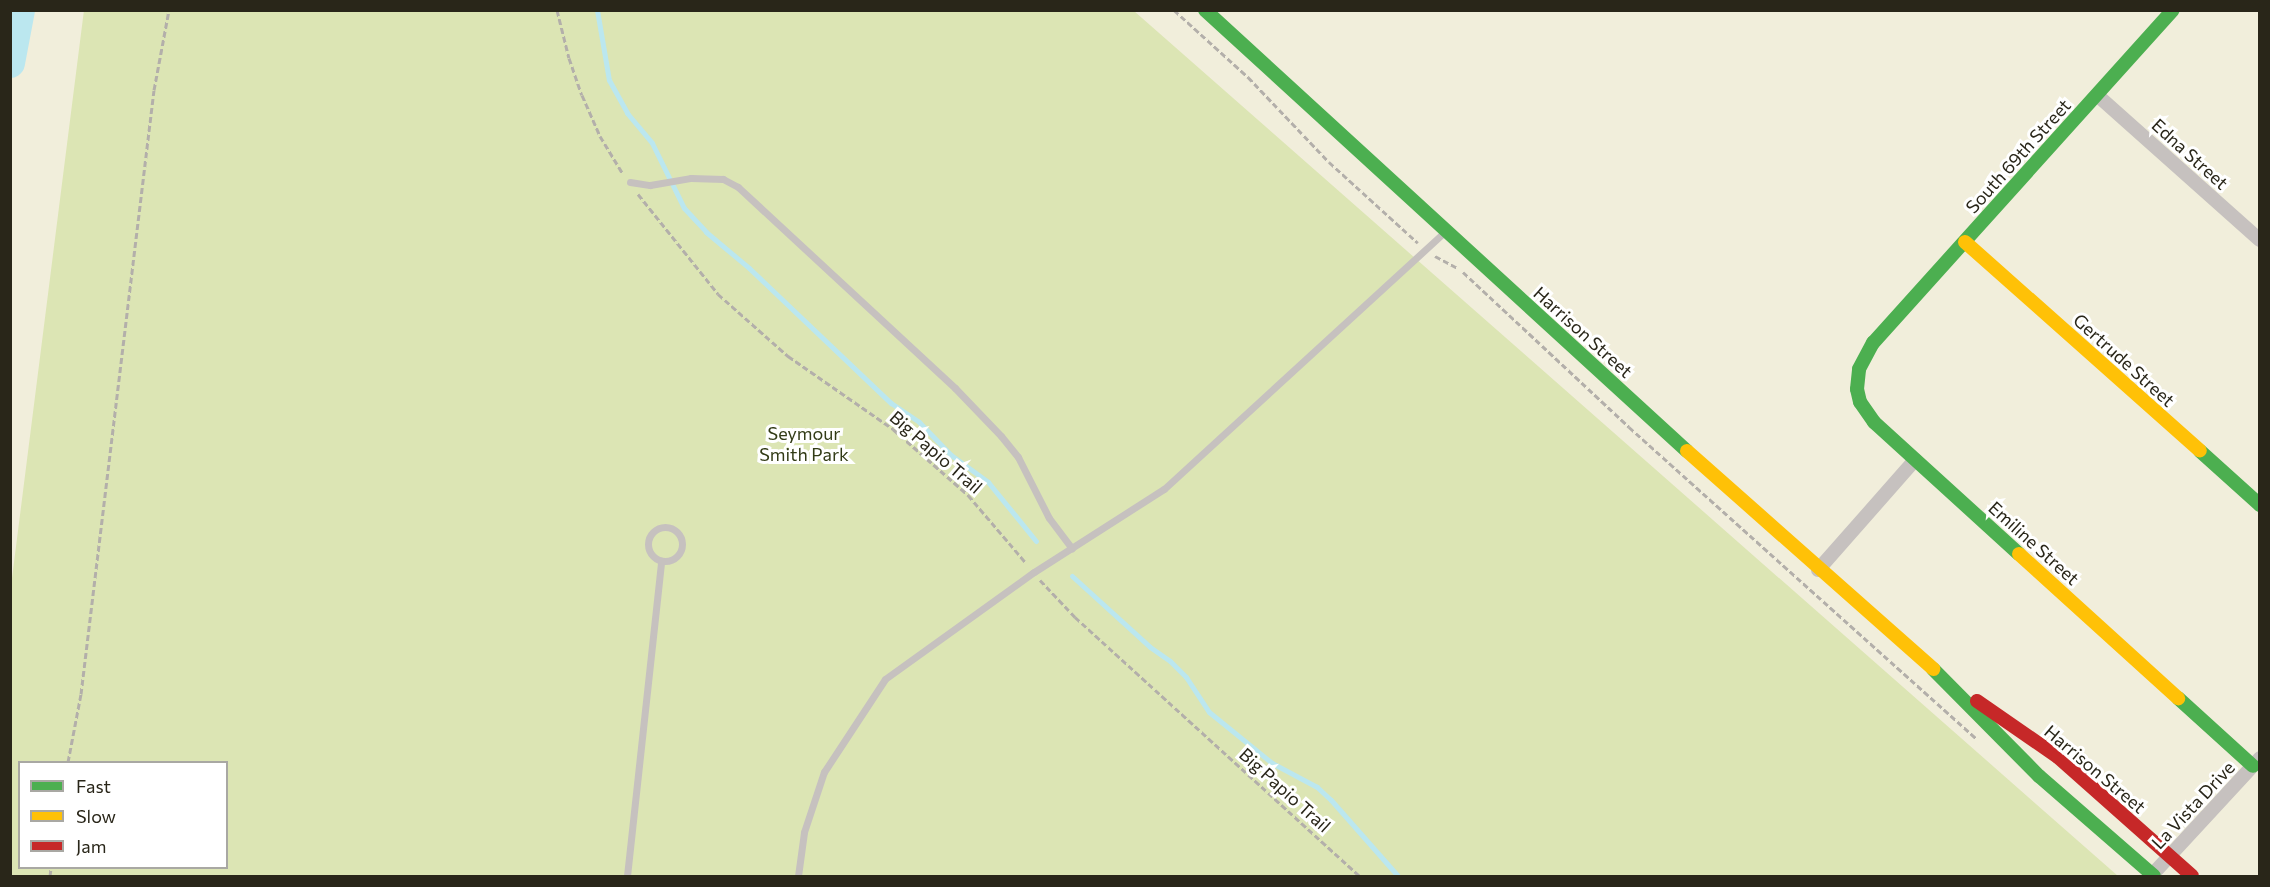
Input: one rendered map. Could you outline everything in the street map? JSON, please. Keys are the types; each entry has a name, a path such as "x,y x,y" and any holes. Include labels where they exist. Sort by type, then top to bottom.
{"main road":[{"name":"Harrison Street","path":"1205,10 1818,570 1941,676 2039,776 2153,876"},
{"name":"South 69th Street","path":"1889,326 2173,10"},
{"name":"Gertrude Street","path":"1965,242 2259,505"},
{"name":"Emiline Street","path":"1889,326 1865,356 1857,376 1860,402 1874,422 2256,762"},
{"name":"Harrison Street","path":"1941,676 2058,757 2192,876"}],"street":[{"name":"Edna Street","path":"2097,95 2259,240"},
{"path":"1818,570 1915,460"},
{"name":"La Vista Drive","path":"2153,876 2256,762"}],"lane":[{"path":"630,182 650,185 673,180 723,179 747,195 955,388 1001,436 1018,457 1049,518 1072,548"},
{"path":"798,876 804,832 824,772 885,679 1034,572 1164,489 1446,230"},
{"path":"664,526 679,534 682,546 672,560 661,561 651,555 648,539 654,530 664,526"},
{"path":"627,876 661,561"}],"path":[{"path":"68,761 81,694 154,90 169,10"},
{"name":"Big Papio Trail","path":"557,10 569,58 600,136 659,223 718,294 788,356 893,429 968,495 1075,617 1360,876"},
{"path":"1174,10 1248,76 1349,181 1426,249 1439,259 1458,267 1629,427 1983,744"}],"green space":[{"name":"Seymour Smith Park","path":"84,10 1134,11 2118,876 11,876 11,586"}],"waterway":[{"path":"10,63 20,10"},
{"path":"597,10 609,80 627,113 652,143 684,208 706,232 749,268 891,403 919,422 951,455 988,482 1036,541"},
{"path":"1072,576 1150,647 1170,661 1186,677 1209,712 1272,763 1317,787 1398,876"}],"traffic: fast":[{"path":"1205,10 1687,451"},
{"path":"2019,554 1874,422 1860,402 1857,389 1859,369 1873,343 2173,10"},
{"path":"2200,451 2260,505"},
{"path":"1933,669 2039,776 2154,876"},
{"path":"2178,698 2253,766"}],"traffic: slow":[{"path":"1965,242 2200,451"},
{"path":"1687,451 1933,669"},
{"path":"2019,554 2178,698"}],"traffic: jam":[{"path":"1977,701 2058,757 2192,876"}]}
